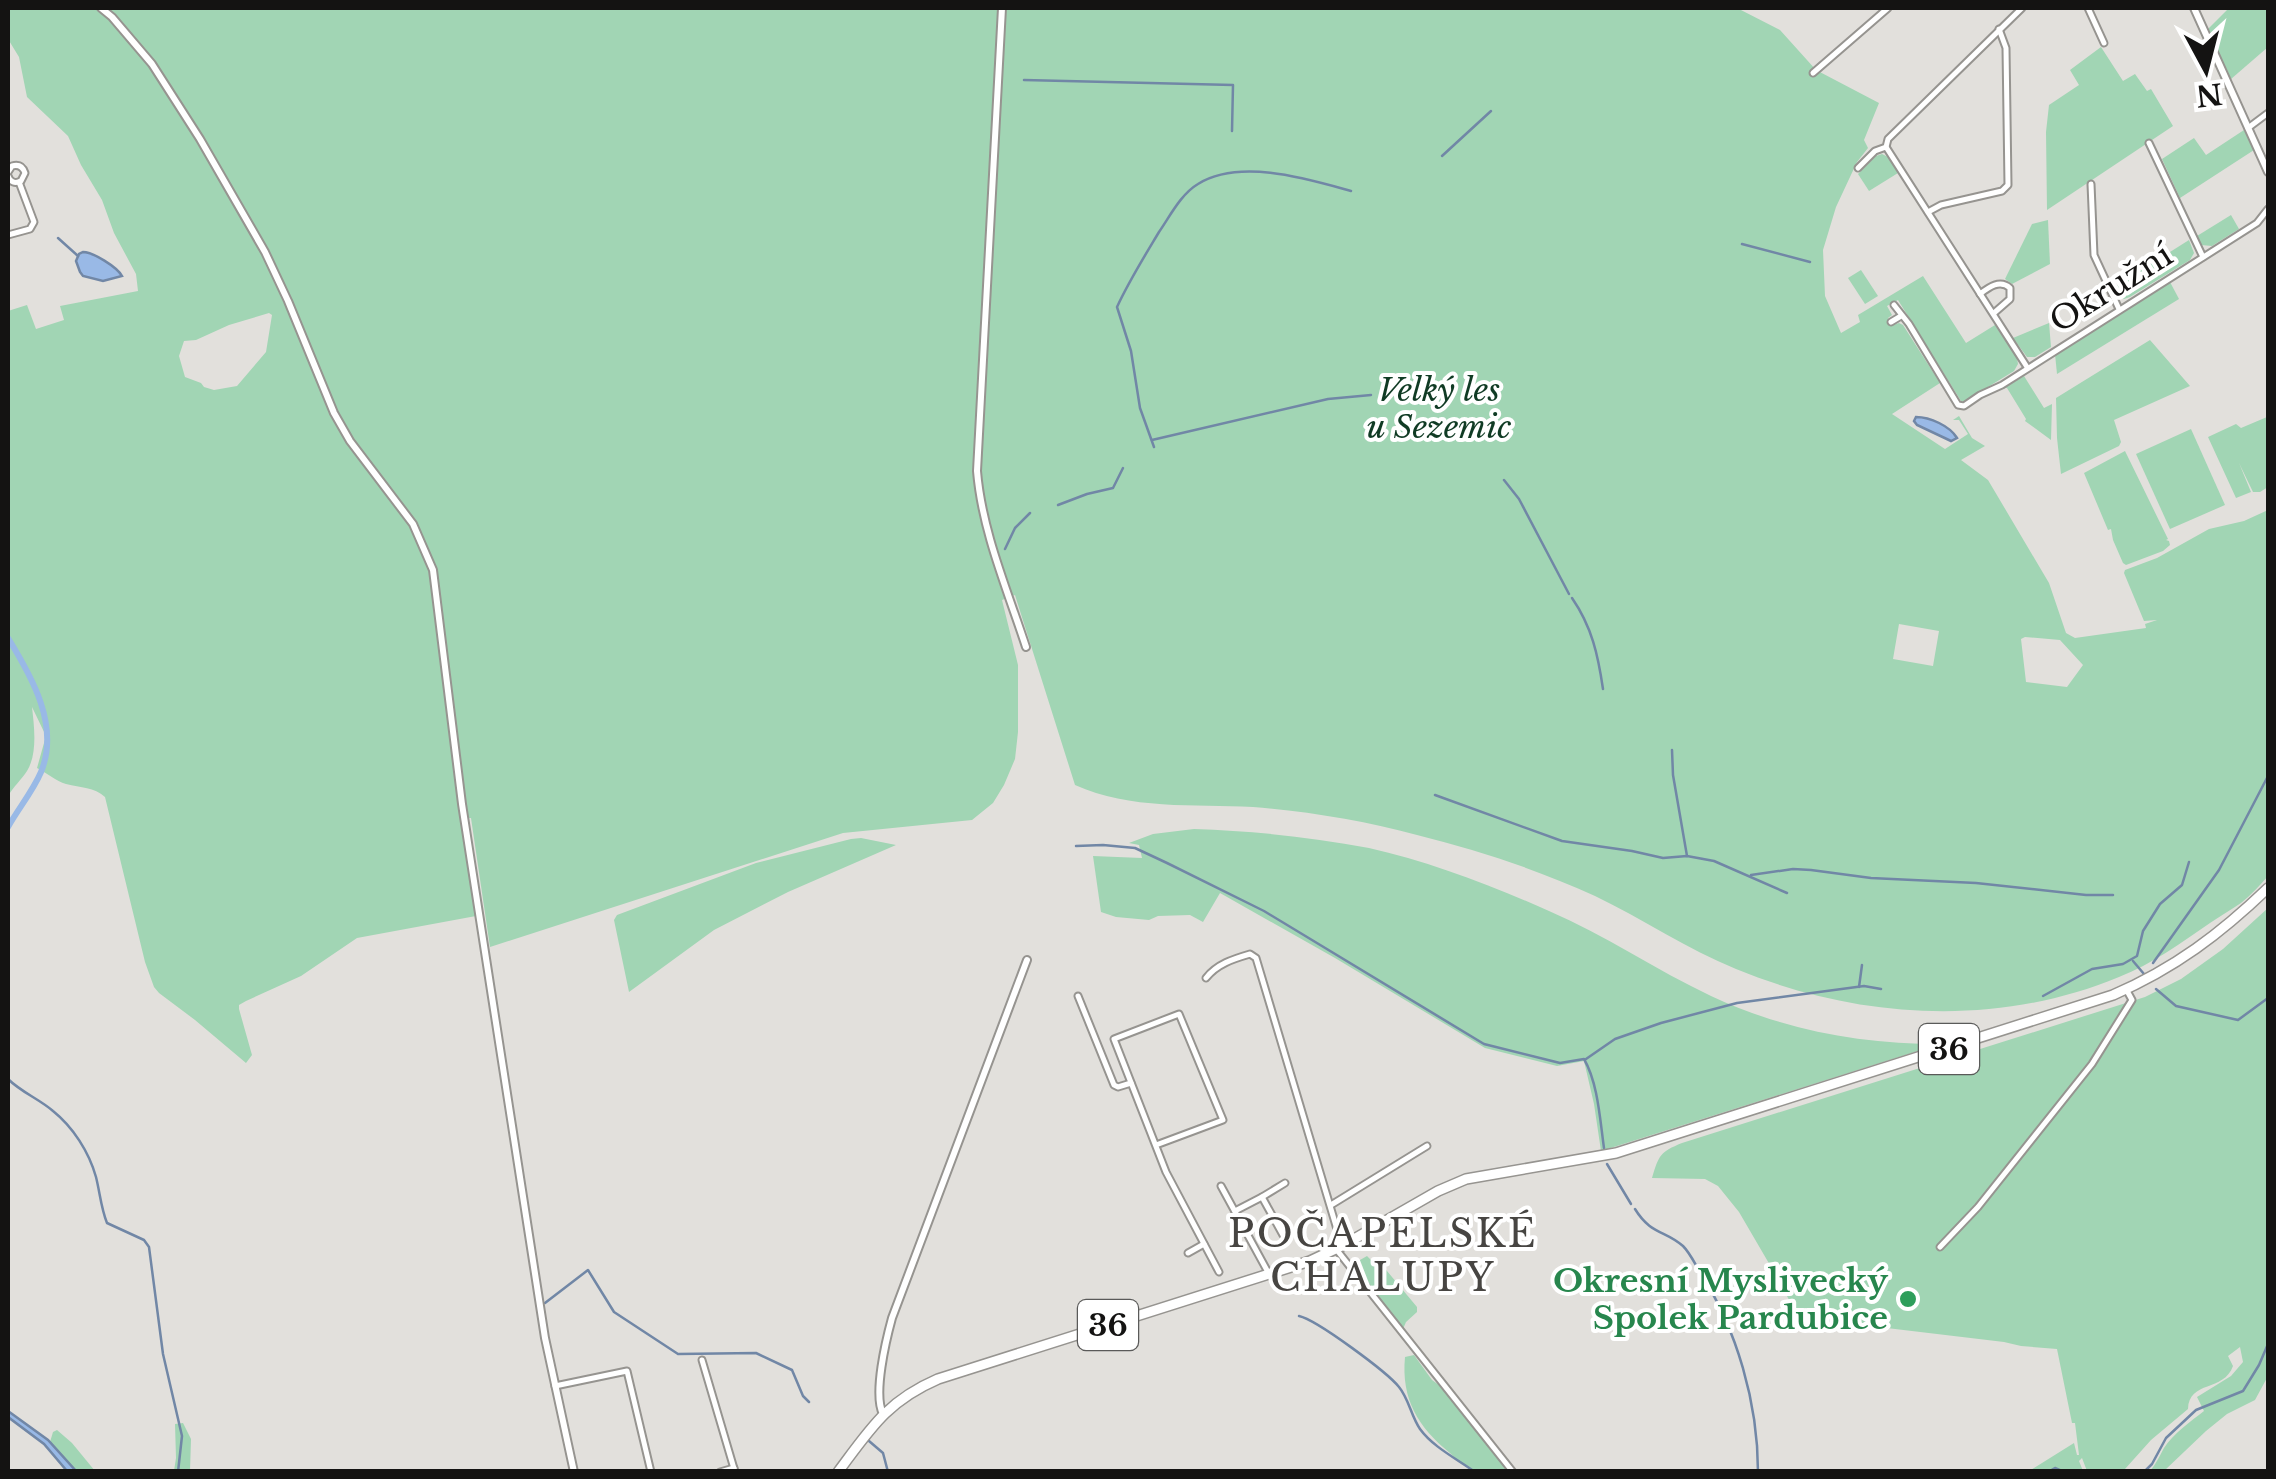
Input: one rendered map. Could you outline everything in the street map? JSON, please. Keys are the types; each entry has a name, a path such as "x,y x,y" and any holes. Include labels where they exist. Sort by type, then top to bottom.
{"main road":[{"name":"36","path":"838,1472 883,1414 904,1396 938,1379 1339,1248 1466,1179 1616,1153 2072,1009 2153,976 2206,944 2268,888"}],"street":[{"path":"101,8 152,64 190,123 264,252 334,414 413,524 433,570 462,804 540,1304 574,1472"},
{"path":"1002,8 977,471 984,520 1026,647"},
{"path":"1813,73 1888,8"},
{"path":"1858,168 1875,151 1886,147 1888,139 2022,8"},
{"path":"2088,8 2104,42"},
{"path":"2194,8 2268,172"},
{"path":"1928,212 2002,191 2008,185 2006,48 1999,29"},
{"path":"2248,128 2268,113"},
{"path":"2150,143 2203,257"},
{"name":"Okružní","path":"1886,147 2027,367 2257,223 2268,208"},
{"path":"15,165 23,168 24,176 19,182 13,182 8,174 15,165"},
{"path":"8,236 30,229 34,222 19,182"},
{"path":"2090,184 2094,255 2119,310"},
{"name":"Okružní","path":"1980,294 2000,284 2011,290 2009,301 1992,313"},
{"path":"1894,304 1960,406 1968,405 2027,367"},
{"path":"1892,322 1901,316"},
{"path":"1206,978 1212,970 1235,958 1250,954 1256,958 1331,1205 1339,1248 1513,1472"},
{"path":"883,1414 879,1407 882,1364 892,1318 1027,960"},
{"path":"1940,1247 1978,1207 2092,1064 2132,1000 2126,989"},
{"path":"1078,996 1114,1085 1131,1083"},
{"path":"1156,1145 1223,1120 1179,1014 1114,1039 1166,1172 1219,1272"},
{"path":"1331,1205 1427,1146"},
{"path":"1235,1211 1286,1183"},
{"path":"1221,1186 1269,1274"},
{"path":"1262,1196 1283,1235"},
{"path":"1188,1252 1204,1244"},
{"path":"702,1360 734,1470 720,1472"},
{"path":"554,1386 626,1371 651,1472"}],"green space":[{"name":"Velký les u Sezemic","path":"8,8 1737,8 1780,30 1816,70 1879,103 1864,140 1868,148 1836,207 1823,250 1825,296 1841,333 1860,322 1858,315 1923,276 1966,343 1995,325 2017,358 2014,371 1961,401 1898,300 1887,306 1892,315 1888,318 1893,325 1903,325 1940,383 1892,414 1945,449 1968,434 1959,420 1953,420 1959,416 1972,438 1985,446 1961,460 1988,480 2049,583 2066,633 2075,638 2146,628 2145,624 2157,620 2144,621 2125,570 2157,558 2209,529 2244,521 2268,510 2268,876 2241,903 2155,959 2119,977 2072,993 1976,1010 1927,1011 1830,999 1736,969 1595,896 1463,847 1336,817 1253,807 1140,802 1075,785 1015,595 1002,600 1018,665 1015,759 993,803 972,820 843,833 490,947 471,818 460,819 476,916 357,938 301,976 239,1005 252,1055 246,1063 154,987 105,797 62,783 37,768 46,736 32,707 33,756 8,796 8,311 27,305 36,329 64,320 60,306 138,291 136,274 102,200 68,136 27,97 19,57 8,39","holes":["272,315 266,352 237,386 214,390 185,377 179,356 184,341","1899,624 1939,631 1933,666 1893,659","2021,639 2060,640 2083,665 2067,687 2026,682"]},
{"path":"2229,8 2268,8 2268,47 2231,79 2208,29"},
{"path":"2101,47 2123,81 2135,74 2147,91 2151,89 2173,126 2047,210 2049,105 2079,85 2070,70"},
{"path":"2244,130 2254,150 2180,198 2162,159 2194,138 2206,155"},
{"path":"1882,154 1898,173 1869,191 1858,174"},
{"path":"2231,215 2239,229 2212,246 2201,245 2197,236"},
{"path":"2048,220 2050,264 2012,284 2005,279 2032,224"},
{"path":"2189,240 2194,253 2190,260 2130,297 2118,297 2113,288"},
{"path":"1861,270 1878,296 1865,304 1848,278"},
{"path":"2170,282 2179,299 2057,374 2055,354"},
{"path":"2049,323 2051,347 2035,357 2027,357 2013,338"},
{"path":"2150,340 2190,386 2114,420 2119,446 2061,474 2056,398"},
{"path":"2024,376 2044,408 2052,404 2051,440 2025,421 2004,388"},
{"path":"2267,417 2268,487 2253,492 2239,463 2251,492 2236,498 2208,437 2236,424 2241,428"},
{"path":"2191,429 2225,505 2170,529 2136,454"},
{"path":"2125,451 2170,545 2126,565 2084,473"},
{"path":"1194,829 1325,841 1414,860 1549,911 1711,996 1766,1018 1852,1038 1940,1044 1601,1151 1584,1061 1557,1066 1485,1048 1220,893 1203,922 1190,915 1149,920 1101,912 1093,856 1142,858 1139,845 1129,843 1153,834"},
{"path":"861,838 896,845 788,892 714,930 629,992 614,920 617,915 756,863"},
{"path":"2268,908 2268,1376 2255,1400 2227,1414 2164,1471 2150,1471 2172,1438 2204,1411 2197,1397 2231,1376 2243,1362 2240,1347 2228,1356 2233,1366 2229,1374 2194,1394 2188,1409 2151,1440 2125,1469 2087,1471 2082,1458 2079,1461 2083,1471 2029,1471 2074,1443 2079,1455 2057,1349 1870,1326 1804,1330 1739,1212 1718,1186 1705,1179 1652,1178 1661,1155 1682,1143 2145,997 2181,979 2223,949"},
{"path":"1367,1256 1376,1265 1382,1265 1417,1307 1403,1329 1353,1267"},
{"path":"1414,1355 1508,1471 1473,1471 1429,1433 1414,1411 1406,1386 1405,1357"},
{"path":"183,1423 191,1439 190,1471 174,1471 175,1424"},
{"path":"57,1430 95,1471 76,1471 50,1442"}],"water":[{"path":"83,252 93,254 122,276 103,281 83,276 76,261"},
{"path":"1916,417 1939,423 1957,438 1951,441 1917,425"},
{"path":"8,1411 48,1440 76,1471 67,1471 44,1444 8,1417"}],"waterway":[{"path":"1024,80 1233,85 1232,131"},
{"path":"1442,156 1491,111"},
{"path":"1154,447 1140,408 1131,351 1117,307 1181,199 1198,184 1234,172 1274,173 1351,191"},
{"path":"58,238 78,256"},
{"path":"1742,244 1810,262"},
{"path":"1152,440 1328,399 1371,395"},
{"path":"1058,505 1113,488 1123,468"},
{"path":"1504,480 1519,499 1569,594"},
{"path":"1005,549 1015,528 1030,513"},
{"path":"1572,598 1593,642 1603,689"},
{"path":"8,638 41,702 47,737 41,772 8,827"},
{"path":"1672,750 1687,856"},
{"path":"2153,963 2219,870 2268,776"},
{"path":"1435,795 1562,841 1663,858 1687,856 1714,861 1787,893"},
{"path":"1076,846 1135,848 1167,863 1264,911 1484,1044 1560,1063 1584,1059 1595,1090 1604,1148"},
{"path":"2043,996 2092,969 2123,964 2137,956 2143,931 2160,904 2182,885 2189,862"},
{"path":"1751,875 1793,869 2113,895"},
{"path":"2133,961 2144,974"},
{"path":"1859,987 1862,965"},
{"path":"1586,1059 1615,1039 1737,1003 1864,986 1881,989"},
{"path":"2156,989 2176,1006 2238,1020 2268,998"},
{"path":"8,1079 53,1111 79,1141 93,1168 107,1223 144,1240 149,1247 163,1354 182,1436 178,1472"},
{"path":"1607,1164 1631,1204"},
{"path":"1635,1209 1652,1228 1686,1249 1725,1318 1749,1394 1758,1472"},
{"path":"545,1303 588,1270 614,1312 678,1354 756,1353 792,1370 809,1402"},
{"path":"1299,1316 1335,1336 1392,1380 1425,1435 1475,1472"},
{"path":"2144,1472 2166,1438 2196,1410 2243,1391 2268,1344"},
{"path":"869,1441 883,1453 888,1472"},
{"path":"2048,1472 2055,1468 2064,1472"}],"place":[{"name":"Okresní Myslivecký Spolek Pardubice","path":"1908,1299"}],"district":[{"name":"POČAPELSKÉ CHALUPY","path":"1383,1255"}]}
